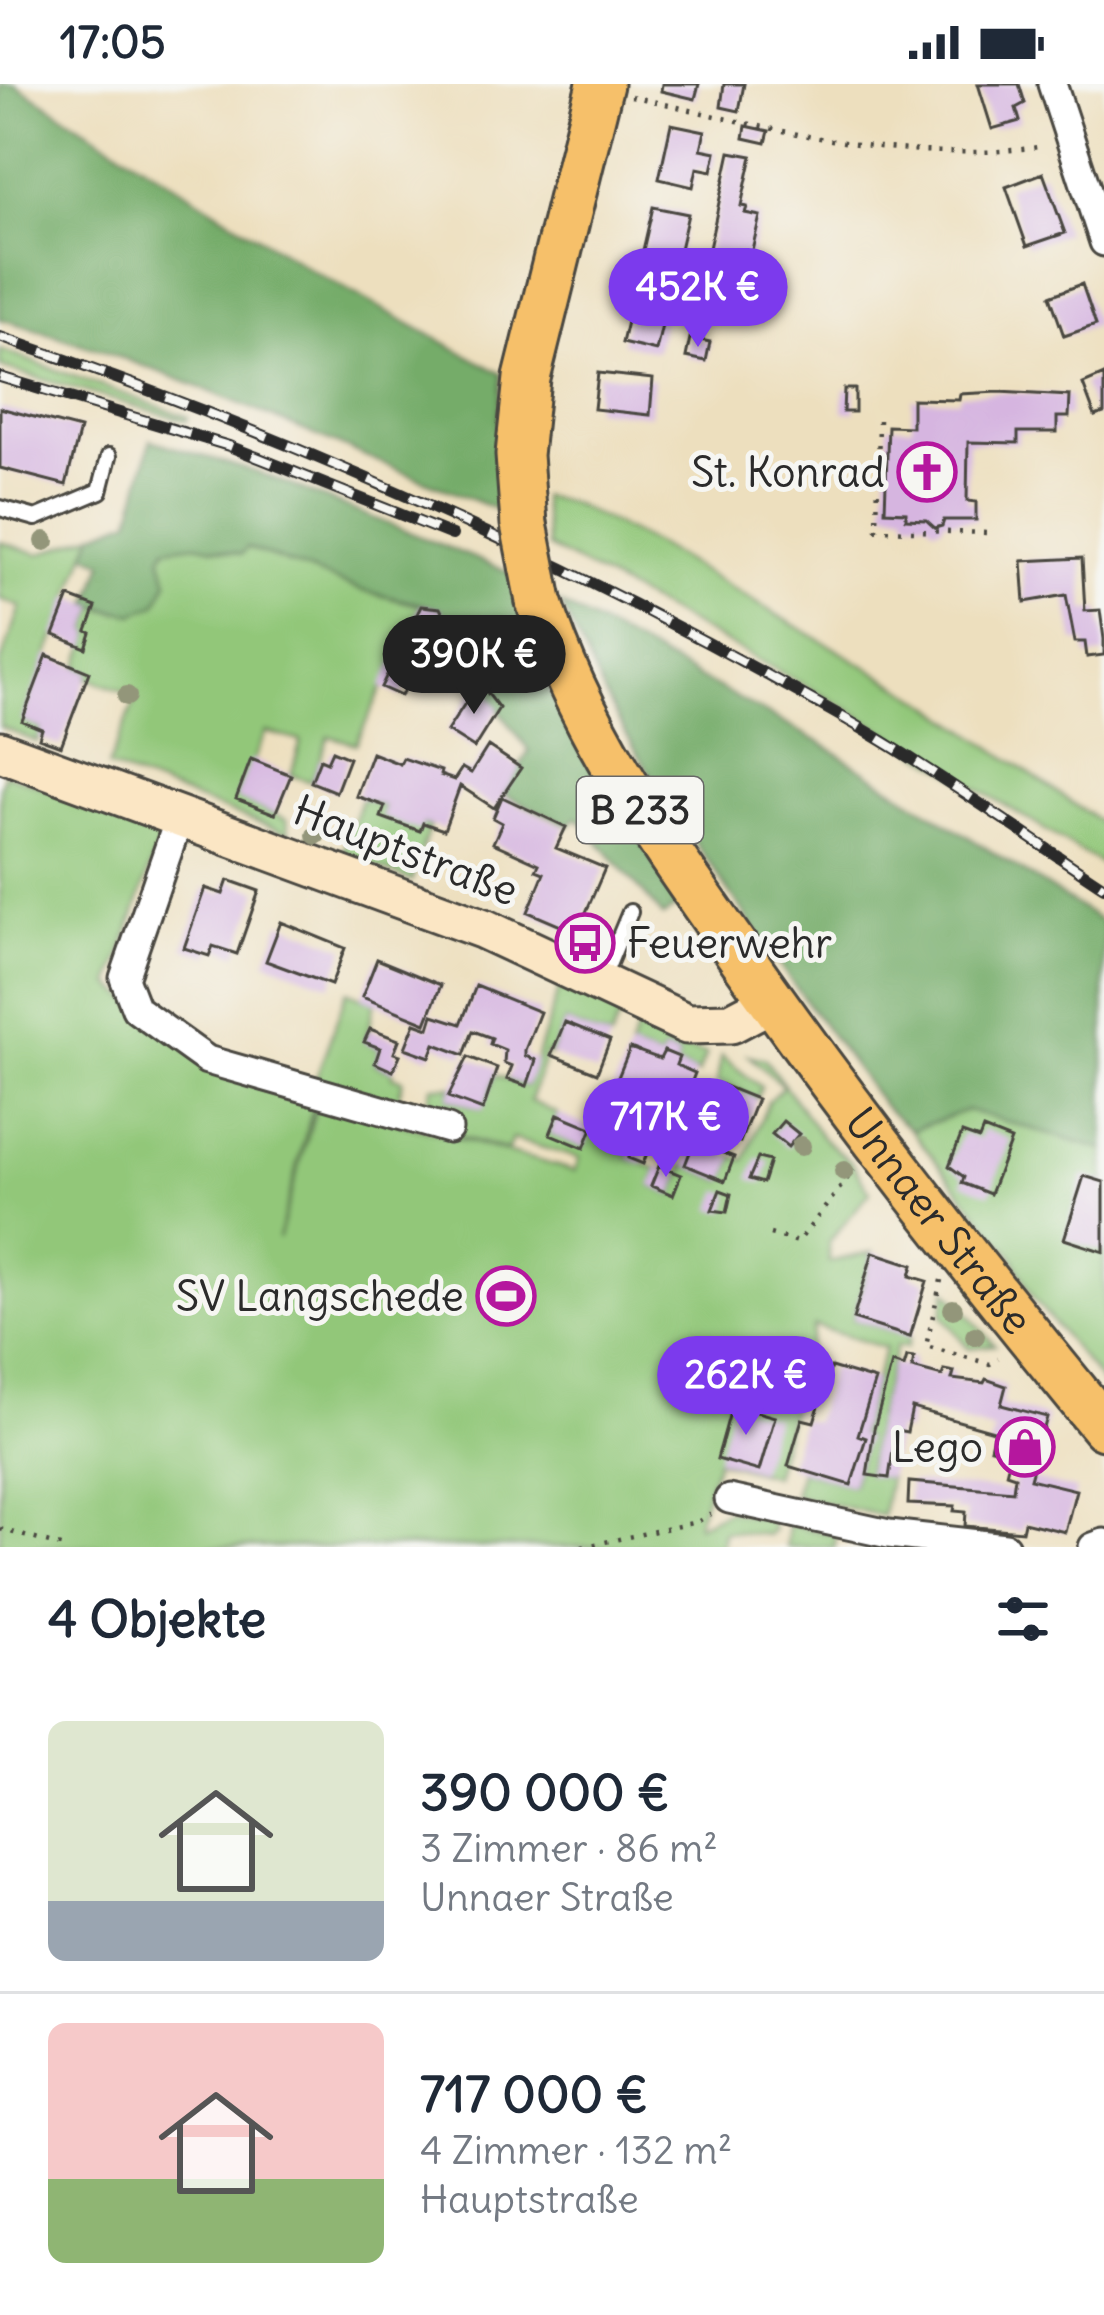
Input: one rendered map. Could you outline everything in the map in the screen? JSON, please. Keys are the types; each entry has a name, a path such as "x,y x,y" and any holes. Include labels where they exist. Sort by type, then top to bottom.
{"main road":[{"name":"Unnaer Straße","path":"599,86 527,378 520,455 524,524 539,602 557,659 581,711 643,815 772,1002 951,1240 1104,1427"},
{"name":"Hauptstraße","path":"0,751 484,928 687,1024 731,1023 772,1002"}],"street":[{"path":"1052,84 1068,142 1102,229"},
{"path":"180,816 124,978 136,1009 207,1060 448,1129"},
{"path":"728,1498 889,1534 1005,1547"},
{"path":"1093,1547 1104,1543"}],"lane":[{"path":"0,508 36,518 100,490 109,456"},
{"path":"602,982 630,912"}],"path":[{"path":"599,86 845,145 996,154 1068,142"},
{"path":"879,420 877,530 990,533"},
{"path":"770,1234 798,1242 876,1142"},
{"path":"951,1240 926,1346 990,1364 1028,1334"},
{"path":"582,1547 697,1522 728,1498"},
{"path":"0,1529 64,1547"}],"green space":[{"path":"0,84 15,84 311,270 502,374 495,451 501,511 191,384 0,319"},
{"path":"0,350 188,417 187,421 0,367"},
{"path":"151,440 265,475 512,573 531,649 563,719 681,904 663,916 577,817 569,825 503,794 529,751 479,682 440,608 363,591 247,547 242,554 196,544 166,548 161,557 168,581 156,605 133,614 89,605 104,562 86,554 94,534 131,519"},
{"path":"541,496 571,503 660,547 922,699 1104,825 1104,866 845,707 548,547"},
{"path":"94,534 23,720 42,729 37,742 0,727 0,665 21,607 0,599 0,542 40,554"},
{"path":"176,544 242,554 246,547 363,591 421,606 356,744 329,736 311,782 291,775 301,741 266,732 237,798 287,820 289,834 108,767 137,696 87,678 89,672 78,667 91,633 87,631 96,607 119,613 168,581 161,557"},
{"path":"561,604 821,743 1104,923 1104,1150 967,1110 911,1130 885,1108 666,800 613,712"},
{"path":"5,773 162,831 111,985 207,1060 317,1092 278,1239 318,1100 575,1171 579,1158 512,1139 508,1150 446,1133 425,1115 432,1086 452,1086 449,1098 482,1109 495,1075 527,1086 561,983 621,1014 610,1040 565,1022 551,1055 546,1053 530,1101 558,1114 551,1134 584,1147 604,1091 612,1093 607,1107 643,1121 628,1158 658,1169 652,1186 673,1195 685,1165 724,1181 734,1157 745,1160 768,1101 783,1087 749,1055 765,1059 822,1137 852,1163 870,1192 829,1242 829,1262 873,1252 853,1319 910,1337 907,1347 896,1346 874,1429 867,1474 889,1478 882,1516 794,1495 800,1470 852,1485 865,1438 858,1435 885,1348 814,1326 773,1476 717,1460 697,1522 728,1510 769,1520 773,1529 768,1535 723,1531 721,1547 0,1547 0,787"},
{"path":"362,798 385,806 382,817 430,825 412,881 342,854"},
{"path":"347,991 375,1002 365,1042 380,1048 375,1064 403,1080 397,1102 314,1084"},
{"path":"638,1025 679,1048 706,1054 698,1074 676,1065 679,1056 664,1051 660,1059 630,1048"},
{"path":"721,1056 761,1087 757,1099 717,1083"},
{"path":"967,1110 1104,1150 1104,1385 1034,1299 1013,1256 911,1130"},
{"path":"947,1290 995,1345 968,1348 942,1315"},
{"path":"788,1524 836,1535 835,1547 786,1547"}],"building":[{"path":"662,84 699,84 695,99 661,91"},
{"path":"724,84 744,84 739,111 721,107"},
{"path":"978,84 1019,84 1025,103 1016,108 1020,121 992,129"},
{"path":"671,124 705,131 701,149 716,152 712,171 697,168 693,187 659,179"},
{"path":"746,126 769,131 766,143 744,138"},
{"path":"730,152 752,156 741,206 747,207 745,213 760,216 747,271 706,262"},
{"path":"1043,173 1065,233 1027,246 1006,187"},
{"path":"653,207 688,214 675,271 640,263"},
{"path":"636,283 670,291 656,351 622,343"},
{"path":"1082,284 1096,325 1064,336 1050,296"},
{"path":"699,295 720,297 718,307 698,304"},
{"path":"690,338 710,342 706,361 686,357"},
{"path":"598,373 653,379 650,415 594,409"},
{"path":"1104,375 1104,413 1095,416 1083,384"},
{"path":"844,389 855,389 855,412 843,412"},
{"name":"St. Konrad","path":"960,394 1070,396 1069,417 1057,417 1057,432 1018,432 1018,443 968,442 967,501 976,502 976,520 944,520 935,528 926,520 906,519 906,512 885,511 888,426 912,427 912,399 959,400"},
{"path":"0,408 80,429 66,485 0,468"},
{"path":"1082,558 1085,611 1100,610 1104,655 1087,657 1085,642 1075,642 1066,595 1025,602 1022,561"},
{"path":"69,597 96,607 86,648 54,635"},
{"path":"421,606 442,612 401,696 381,687"},
{"path":"47,655 89,672 61,746 39,738 42,729 22,721"},
{"path":"479,682 499,708 474,748 447,731"},
{"path":"488,746 521,768 494,808 460,786 444,830 423,823 420,831 381,817 385,806 356,796 372,753 400,764 403,758 454,780 462,768 471,773"},
{"path":"332,751 349,758 336,792 311,782 320,759 327,762"},
{"path":"251,759 291,775 275,814 236,799"},
{"path":"502,797 566,827 556,848 605,868 577,933 528,912 544,873 536,870 539,864 493,843 502,823 493,818"},
{"path":"228,880 259,891 237,954 213,946 209,956 184,948 205,888 223,894"},
{"path":"281,922 345,948 331,985 266,961"},
{"path":"377,959 441,985 426,1023 362,997"},
{"path":"476,986 540,1012 525,1050 525,1056 536,1060 527,1086 507,1079 512,1066 504,1063 505,1050 490,1044 492,1038 473,1031 464,1055 435,1044 430,1057 405,1048 415,1023 429,1028 433,1015 461,1024"},
{"path":"565,1022 610,1040 597,1073 551,1055"},
{"path":"370,1029 399,1040 394,1053 400,1055 393,1071 375,1063 380,1048 364,1042"},
{"path":"630,1048 660,1059 664,1051 679,1057 676,1065 695,1073 680,1112 691,1116 683,1136 606,1107"},
{"path":"468,1057 497,1068 483,1110 448,1097"},
{"path":"717,1083 757,1099 740,1142 701,1126"},
{"path":"558,1114 592,1128 584,1148 550,1134"},
{"path":"783,1121 799,1134 788,1147 772,1134"},
{"path":"983,1129 1011,1140 990,1194 962,1183 964,1177 949,1166 962,1133 979,1139"},
{"path":"635,1140 650,1145 643,1164 628,1158"},
{"path":"694,1142 734,1157 725,1181 685,1165"},
{"path":"758,1158 770,1161 763,1183 749,1179"},
{"path":"659,1166 681,1175 673,1195 651,1186"},
{"path":"1084,1176 1104,1182 1104,1252 1064,1239"},
{"path":"720,1190 731,1194 727,1212 712,1210"},
{"path":"873,1252 913,1265 910,1276 927,1281 910,1337 853,1319"},
{"path":"907,1357 914,1358 912,1368 942,1376 944,1370 954,1372 952,1379 984,1383 986,1379 1006,1386 1001,1405 1047,1417 1030,1479 1076,1490 1065,1532 1024,1522 1022,1531 965,1526 966,1512 954,1511 955,1506 908,1504 909,1482 1013,1491 1015,1476 1006,1473 1011,1453 990,1448 994,1431 912,1408 907,1432 896,1430 889,1478 867,1475 892,1363 904,1367"},
{"path":"831,1367 875,1380 858,1435 866,1438 851,1485 788,1466 802,1419 814,1422"},
{"path":"732,1405 775,1417 759,1471 717,1459"}],"railway":[{"path":"0,337 322,459 634,605 871,734 1104,887"},
{"path":"0,377 229,446 452,535"}],"place":[{"name":"St. Konrad","path":"927,472"},
{"name":"Feuerwehr","path":"585,943"},
{"name":"SV Langschede","path":"506,1296"},
{"name":"Lego","path":"1025,1447"}]}
